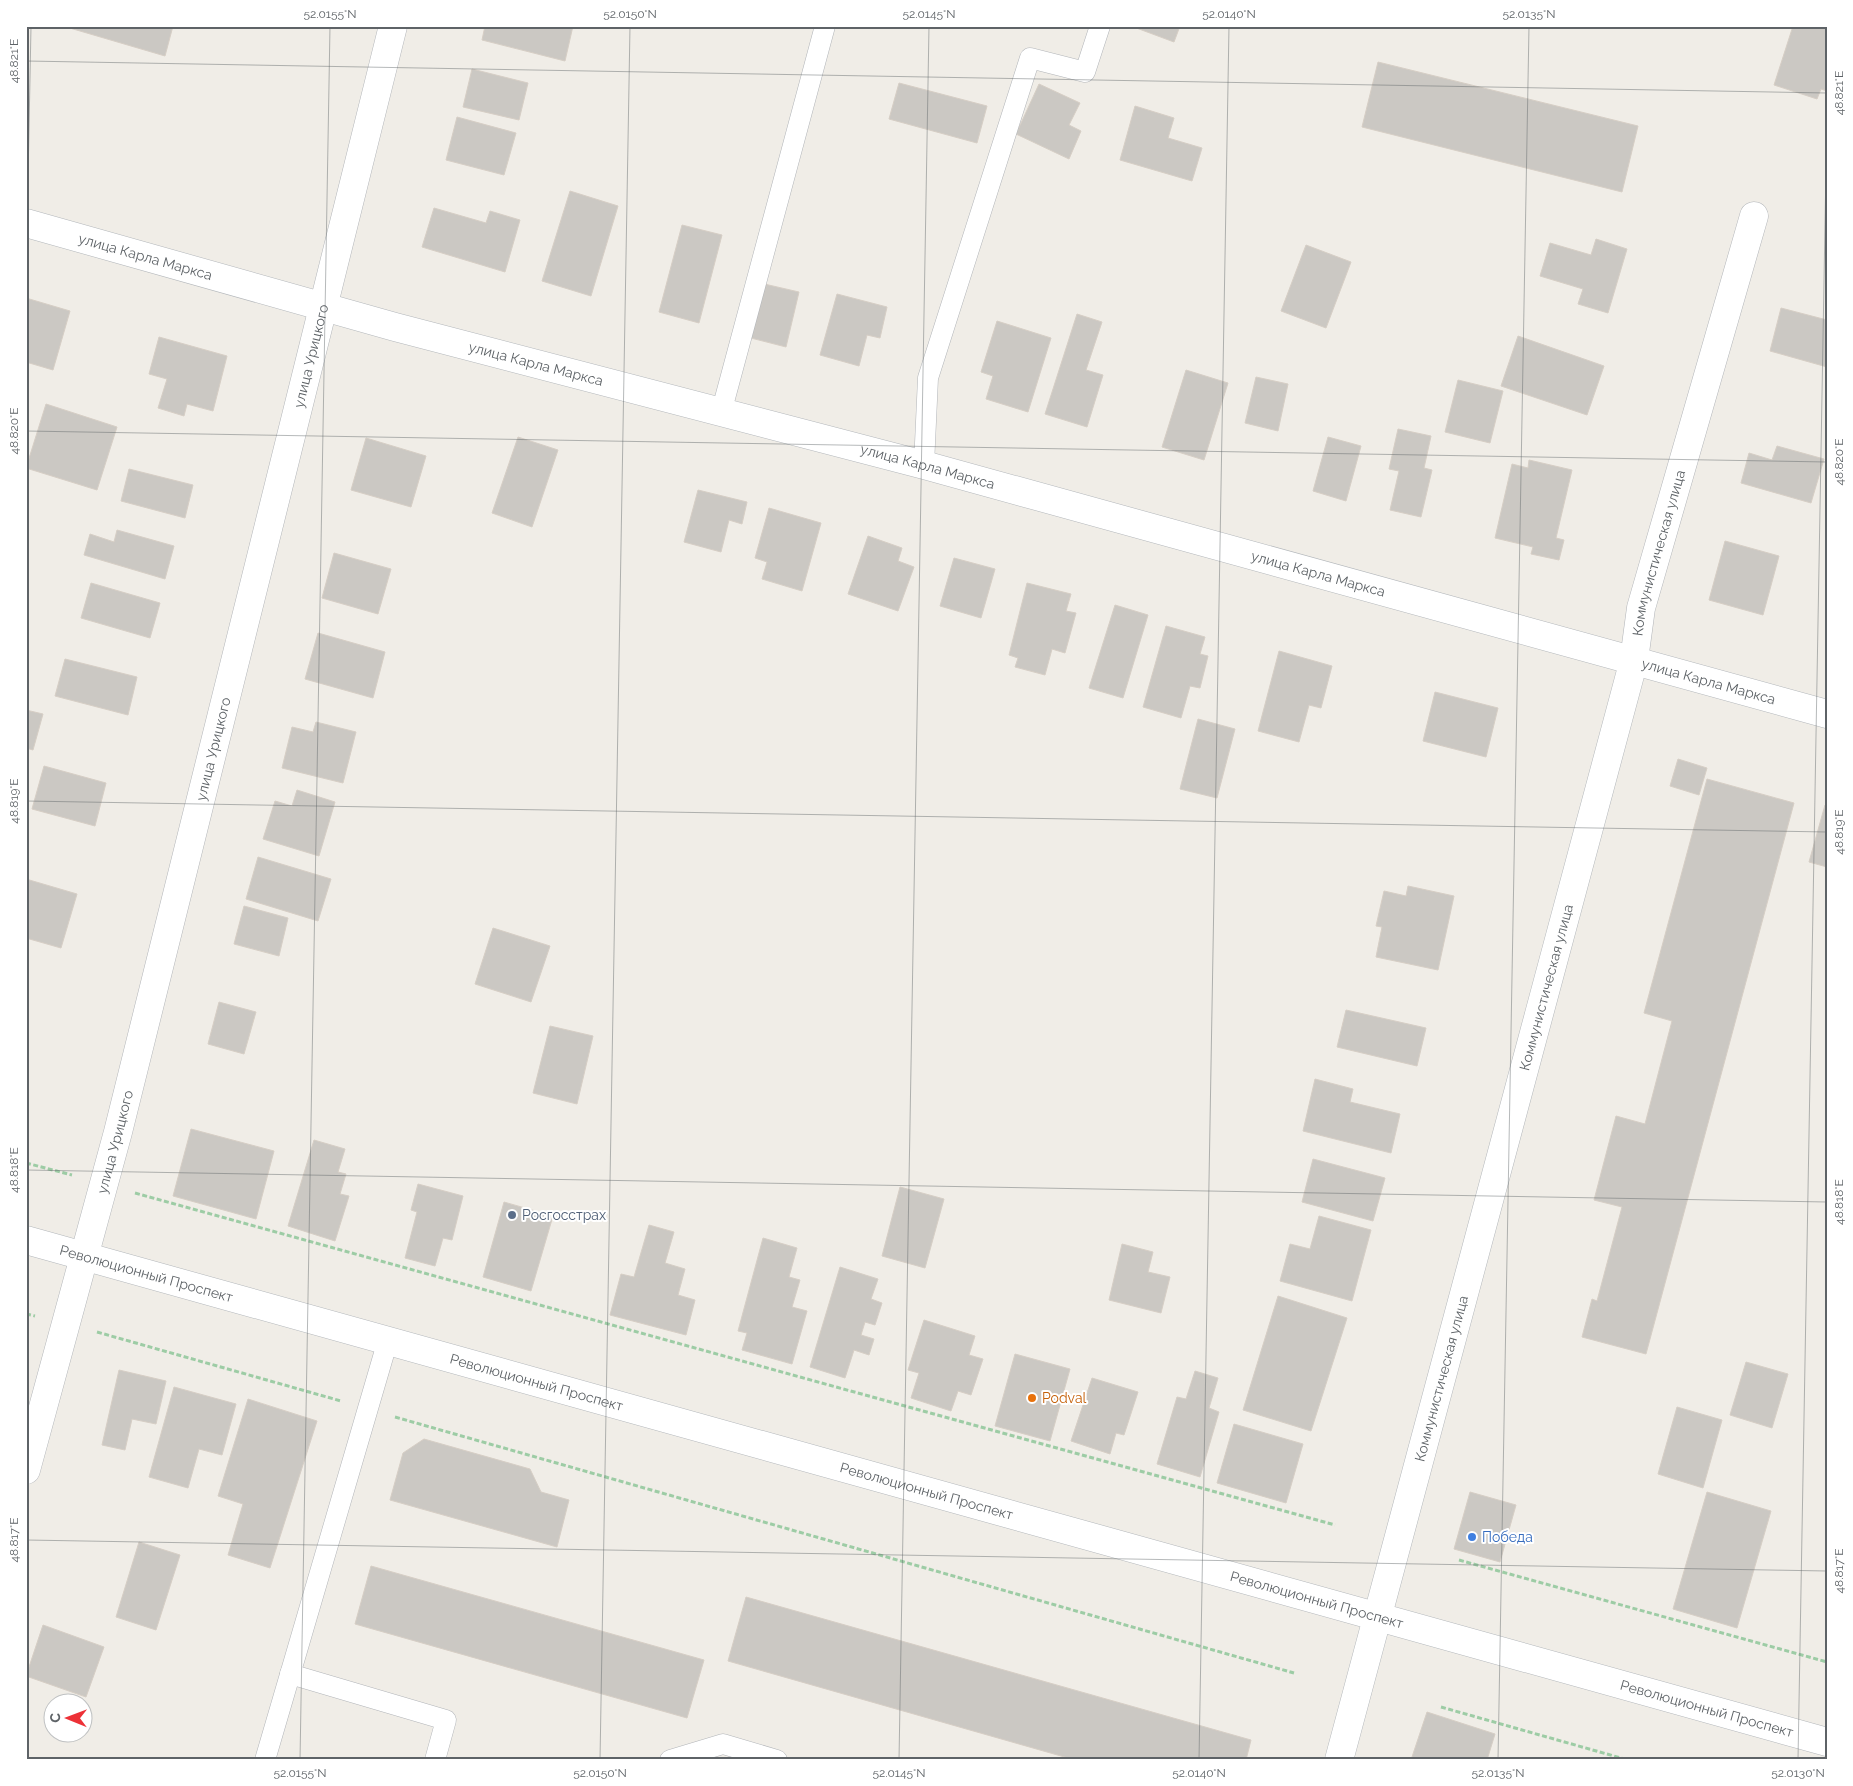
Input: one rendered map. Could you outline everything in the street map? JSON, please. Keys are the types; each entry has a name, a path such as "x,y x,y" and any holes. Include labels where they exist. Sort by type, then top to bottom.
{"street":[{"name":"улица Урицкого","path":"26,1470 86,1257 393,26"},
{"name":"Коммунистическая улица","path":"1339,1760 1634,660 1641,608 1754,216"},
{"name":"улица Карла Маркса","path":"26,223 322,306 924,466 1827,714"},
{"name":"Революционный Проспект","path":"26,1240 1379,1615 1827,1742"}],"lane":[{"path":"721,413 825,26"},
{"path":"924,466 928,378 1030,58 1085,72 1100,26"},
{"path":"265,1760 388,1340"},
{"path":"290,1674 446,1720 435,1760"},
{"path":"670,1760 723,1744 777,1760"}],"path":[{"path":"156,1199 1335,1525"},
{"path":"120,1339 1294,1673"},
{"path":"1459,1560 1827,1662"},
{"path":"1441,1708 1628,1760"}],"building":[{"path":"63,26 173,26 165,56"},
{"path":"485,26 573,26 565,61 482,40"},
{"path":"1131,26 1180,26 1174,42"},
{"path":"1793,26 1827,28 1827,91 1821,89 1817,99 1774,85"},
{"path":"1378,62 1638,126 1622,192 1362,127"},
{"path":"472,69 528,83 519,120 463,107"},
{"path":"899,83 987,106 977,143 889,119"},
{"path":"1039,84 1080,103 1069,125 1081,131 1069,159 1016,134"},
{"path":"1135,106 1174,118 1168,138 1202,148 1192,181 1120,160"},
{"path":"457,117 516,133 504,175 446,160"},
{"path":"570,191 618,206 591,296 542,281"},
{"path":"434,208 486,223 490,211 520,220 505,272 422,247"},
{"path":"682,225 722,235 699,323 659,312"},
{"path":"1596,239 1627,249 1608,313 1578,304 1583,289 1540,276 1550,243 1591,255"},
{"path":"1306,245 1351,262 1326,328 1281,311"},
{"path":"760,283 799,292 786,347 747,337"},
{"path":"837,294 887,307 880,338 867,335 859,366 820,355"},
{"path":"26,298 70,311 53,370 26,362"},
{"path":"1781,308 1827,320 1827,367 1770,351"},
{"path":"1077,314 1102,322 1086,370 1103,375 1087,427 1045,414"},
{"path":"997,321 1051,338 1028,412 986,399 993,376 981,372"},
{"path":"1518,336 1604,366 1587,415 1501,386"},
{"path":"159,337 227,356 213,411 187,404 184,416 158,408 167,379 149,374"},
{"path":"1186,370 1228,383 1204,460 1162,447"},
{"path":"1256,377 1288,384 1278,431 1245,423"},
{"path":"1458,380 1503,391 1490,443 1445,432"},
{"path":"46,404 117,427 97,490 26,468"},
{"path":"1398,429 1431,436 1424,468 1432,470 1421,517 1390,510 1399,471 1389,469"},
{"path":"518,437 558,450 532,527 492,513"},
{"path":"1328,437 1361,446 1346,501 1313,491"},
{"path":"366,438 426,456 411,507 351,490"},
{"path":"1777,446 1824,459 1811,503 1741,483 1749,453 1772,460"},
{"path":"1529,460 1572,470 1556,538 1564,540 1559,560 1531,554 1533,547 1495,538 1512,464 1528,468"},
{"path":"129,469 193,485 185,518 121,501"},
{"path":"698,490 747,502 742,524 729,520 721,552 684,542"},
{"path":"769,508 821,523 802,591 762,579 767,562 755,558"},
{"path":"117,530 174,546 165,579 84,555 90,534 114,542"},
{"path":"868,536 902,548 898,561 914,567 898,611 848,594"},
{"path":"1725,541 1779,556 1763,615 1709,600"},
{"path":"334,553 391,569 378,614 322,598"},
{"path":"954,558 995,569 981,618 940,606"},
{"path":"91,583 160,603 150,638 81,618"},
{"path":"1027,583 1071,594 1066,611 1076,613 1065,653 1052,649 1045,675 1015,667 1018,658 1009,655"},
{"path":"1115,605 1148,615 1123,698 1089,688"},
{"path":"1166,626 1205,637 1200,654 1208,656 1200,688 1190,686 1181,718 1143,707"},
{"path":"318,633 385,652 373,698 305,679"},
{"path":"1279,651 1332,666 1321,708 1309,705 1299,742 1258,731"},
{"path":"65,659 137,677 128,715 55,696"},
{"path":"1435,692 1498,708 1486,757 1423,741"},
{"path":"26,710 43,714 33,750 26,748"},
{"path":"1198,719 1235,729 1217,798 1180,789"},
{"path":"316,722 356,732 343,783 282,768 292,727 313,732"},
{"path":"1678,759 1707,768 1699,795 1670,786"},
{"path":"44,766 106,783 95,826 32,809"},
{"path":"1707,779 1794,803 1646,1354 1582,1337 1592,1299 1597,1301 1622,1207 1594,1200 1616,1116 1645,1124 1672,1021 1644,1013"},
{"path":"297,790 335,802 319,856 263,839 275,801 292,806"},
{"path":"1825,805 1827,806 1827,867 1809,862"},
{"path":"258,857 331,879 318,921 246,899"},
{"path":"26,879 77,894 61,948 26,938"},
{"path":"1408,886 1454,896 1438,970 1376,957 1382,927 1376,926 1384,891 1406,896"},
{"path":"244,906 288,918 279,956 234,944"},
{"path":"493,928 550,946 531,1002 475,984"},
{"path":"219,1002 256,1012 244,1054 208,1044"},
{"path":"1346,1010 1426,1028 1417,1066 1337,1047"},
{"path":"550,1026 593,1036 577,1104 533,1093"},
{"path":"1315,1079 1353,1089 1350,1102 1400,1114 1391,1153 1303,1131"},
{"path":"191,1129 274,1151 256,1219 173,1196"},
{"path":"314,1140 345,1149 338,1172 346,1174 340,1194 349,1196 335,1241 288,1226"},
{"path":"1313,1159 1385,1178 1373,1221 1302,1202"},
{"path":"418,1184 463,1196 452,1240 443,1238 435,1266 405,1258 417,1212 411,1210"},
{"path":"900,1187 944,1199 925,1268 882,1256"},
{"path":"504,1202 553,1216 531,1291 483,1277"},
{"path":"1319,1216 1371,1230 1352,1301 1280,1281 1290,1244 1310,1249"},
{"path":"649,1225 674,1232 665,1263 685,1269 678,1295 695,1300 686,1335 610,1315 621,1274 634,1277"},
{"path":"763,1238 797,1248 789,1277 800,1280 792,1307 807,1311 792,1364 742,1350 747,1333 738,1331"},
{"path":"1122,1244 1153,1252 1148,1272 1170,1277 1161,1313 1109,1300"},
{"path":"840,1267 878,1279 871,1299 882,1303 875,1325 865,1322 861,1335 874,1339 869,1355 854,1350 845,1378 810,1367"},
{"path":"1278,1296 1347,1318 1311,1431 1243,1410"},
{"path":"924,1320 975,1336 969,1355 983,1359 971,1395 958,1391 951,1411 911,1398 919,1373 908,1370"},
{"name":"Podval","path":"1015,1354 1070,1369 1050,1441 995,1426"},
{"path":"1746,1362 1788,1374 1772,1428 1730,1415"},
{"path":"119,1370 166,1381 156,1424 132,1419 125,1450 102,1445"},
{"path":"1195,1371 1218,1378 1209,1408 1219,1412 1200,1477 1157,1464 1177,1397 1186,1399"},
{"path":"1092,1378 1138,1392 1124,1435 1116,1433 1110,1454 1071,1441"},
{"path":"174,1387 236,1404 222,1455 199,1449 188,1488 149,1477"},
{"path":"248,1399 317,1421 270,1568 228,1555 243,1504 218,1496"},
{"path":"1677,1407 1722,1420 1703,1488 1658,1474"},
{"path":"1234,1424 1303,1444 1286,1503 1217,1483"},
{"path":"424,1439 530,1469 541,1492 569,1500 557,1547 390,1500 403,1453"},
{"path":"1470,1492 1516,1505 1500,1562 1454,1549"},
{"path":"1707,1492 1771,1511 1737,1628 1673,1609"},
{"path":"139,1542 180,1555 156,1630 116,1617"},
{"path":"371,1566 704,1660 687,1718 355,1624"},
{"path":"746,1597 1251,1740 1246,1760 1075,1760 728,1661"},
{"path":"43,1625 104,1647 87,1694 77,1694 26,1676"},
{"path":"1427,1712 1495,1734 1487,1760 1411,1760"}],"place":[{"name":"Росгосстрах","path":"512,1215"},
{"name":"Podval","path":"1032,1398"},
{"name":"Победа","path":"1472,1537"}]}
